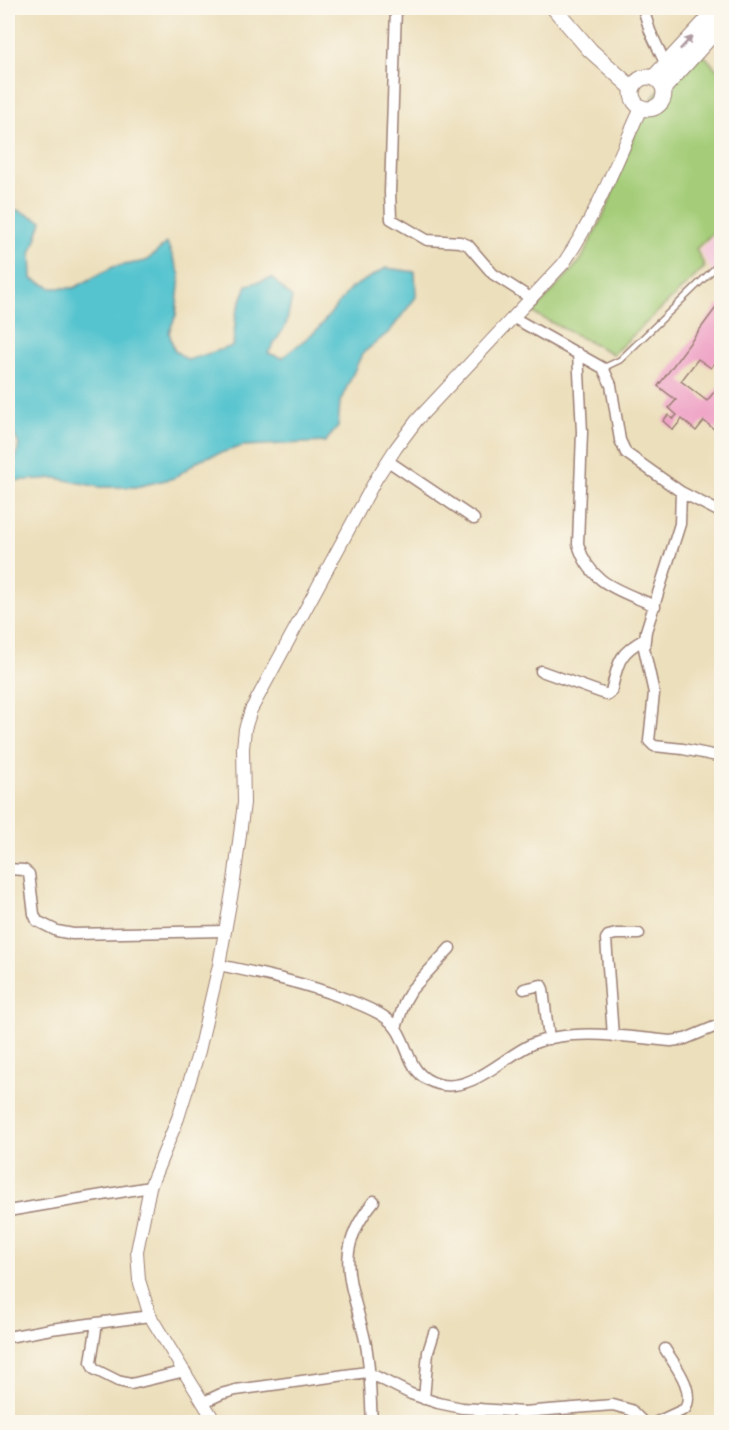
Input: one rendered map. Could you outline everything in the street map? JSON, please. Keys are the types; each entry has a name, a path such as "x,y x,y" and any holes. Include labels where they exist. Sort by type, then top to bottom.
{"main road":[{"path":"554,8 590,50 632,88"},
{"path":"659,83 643,77 632,88 632,97 641,108 656,107 663,99 659,83 666,65 718,8"},
{"path":"659,83 722,24"}],"street":[{"path":"396,8 391,219 427,240 460,242 468,245 493,274 531,299"},
{"path":"643,8 650,31 666,65"},
{"path":"212,1421 204,1402 150,1316 139,1280 136,1259 150,1187 178,1118 198,1051 219,965 244,803 243,747 245,729 251,710 353,520 388,460 417,420 563,264 592,216 641,108"},
{"path":"514,318 603,368 613,393 620,440 626,453 681,492 722,513"},
{"path":"578,353 582,432 578,544 589,570 596,576 612,587 655,606"},
{"path":"388,460 474,519"},
{"path":"681,492 680,524 645,639 644,648 654,693 649,741 654,746 722,756"},
{"path":"541,671 608,696 622,655 629,647 645,639"},
{"path":"8,869 24,870 29,874 37,921 57,931 73,934 225,931"},
{"path":"613,1036 606,939 616,934 639,934"},
{"path":"396,1028 411,989 450,948"},
{"path":"219,965 315,987 385,1017 404,1041 408,1058 415,1068 436,1083 447,1085 462,1084 476,1078 532,1044 549,1039 574,1036 613,1036 671,1041 685,1039 719,1025 722,1021"},
{"path":"524,989 542,985 549,1039"},
{"path":"8,1211 150,1187"},
{"path":"372,1422 365,1339 350,1285 347,1257 352,1236 364,1212 374,1201"},
{"path":"8,1337 150,1316"},
{"path":"97,1323 91,1362 94,1369 118,1381 131,1384 185,1371"},
{"path":"424,1399 428,1352 434,1333"},
{"path":"657,1422 685,1409 688,1404 687,1387 665,1348"},
{"path":"204,1402 236,1390 328,1376 369,1373 424,1399 462,1408 532,1417 613,1405 631,1410 643,1422"},
{"path":"478,1422 480,1409"}],"lane":[{"path":"603,368 620,360 722,261"}],"shaded area":[{"path":"721,229 721,287 699,250"}],"green space":[{"path":"700,51 722,75 721,225 696,249 705,267 613,354 533,313 581,260 607,208 638,124 654,96 676,71"}],"water":[{"path":"8,209 17,210 42,221 31,254 32,279 52,288 74,288 113,267 146,261 167,243 180,275 176,315 169,332 174,350 188,360 233,346 236,314 247,285 272,278 292,298 286,325 268,353 282,358 318,329 351,288 386,268 415,272 416,297 390,331 362,354 340,402 338,427 325,442 243,446 201,459 174,478 136,487 99,487 56,478 10,481 19,445 8,422"}],"building":[{"path":"718,305 722,305 722,353 711,368 698,359 681,381 707,401 722,382 722,421 715,430 704,421 696,431 682,419 673,430 663,421 668,415 673,419 677,415 669,408 676,400 658,386"}]}
